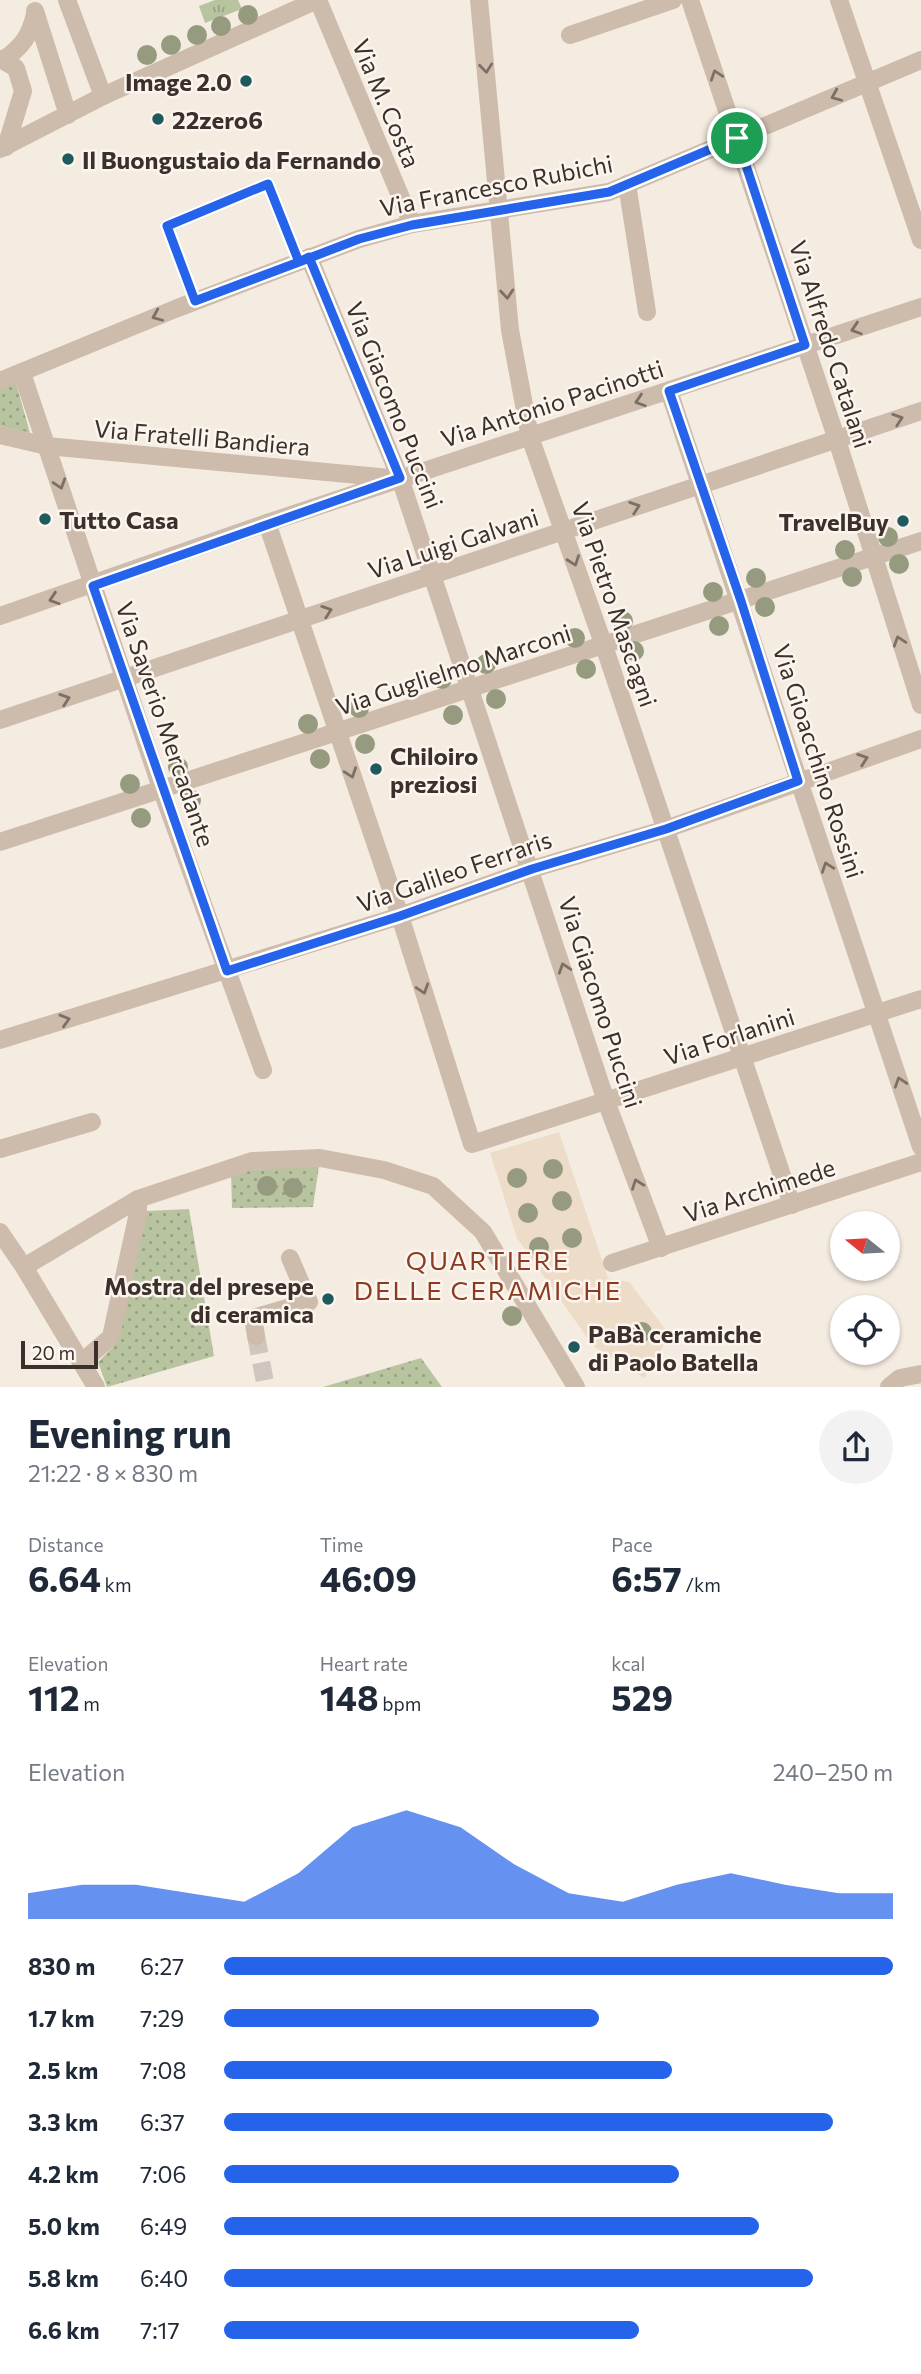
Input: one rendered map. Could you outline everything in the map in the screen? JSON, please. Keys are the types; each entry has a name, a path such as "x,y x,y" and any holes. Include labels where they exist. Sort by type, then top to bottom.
{"street":[{"path":"67,0 103,96"},
{"path":"3,148 103,96 317,0"},
{"name":"Via M. Costa","path":"317,0 412,225"},
{"name":"Via Pietro Mascagni","path":"479,0 510,330 530,437 604,646 792,1205"},
{"path":"570,35 673,0"},
{"name":"Via Alfredo Catalani","path":"690,0 837,440 872,558 921,705"},
{"path":"839,0 921,240"},
{"path":"36,6 68,115"},
{"path":"3,148 23,91 16,68 2,60 21,48 32,30 36,6"},
{"name":"Via Francesco Rubichi","path":"0,381 195,301 304,260 412,225 609,192 921,60"},
{"path":"627,184 647,312"},
{"name":"Via Giacomo Puccini","path":"304,260 400,478 532,869 606,1101 661,1248"},
{"name":"Via Antonio Pacinotti","path":"0,616 400,478 921,307"},
{"name":"Via Saverio Mercadante","path":"22,373 162,791 263,1070"},
{"name":"Via Gioacchino Rossini","path":"669,391 921,1147"},
{"name":"Via Luigi Galvani","path":"0,720 921,411"},
{"name":"Via Fratelli Bandiera","path":"0,435 47,446 400,478"},
{"path":"267,523 400,916"},
{"name":"Via Guglielmo Marconi","path":"0,842 921,541"},
{"name":"Via Galileo Ferraris","path":"0,1040 400,916 532,869 666,829 921,739"},
{"name":"Via Forlanini","path":"400,916 472,1144 921,999"},
{"path":"0,1149 92,1122"},
{"path":"24,1267 138,1199 252,1161 320,1158 384,1170 433,1186 483,1232 576,1387"},
{"name":"Via Archimede","path":"612,1264 921,1162"},
{"path":"83,1361 111,1337 138,1213 138,1199"},
{"path":"3,1244 24,1267 83,1361 96,1387"},
{"path":"256,1336 253,1318 309,1302 290,1258"},
{"path":"889,1387 900,1378 921,1374"}],"lane":[{"path":"195,301 167,226 268,184 304,260"}],"green space":[{"path":"215,0 238,0 242,9 205,23 199,6"},
{"path":"16,383 30,433 0,426 0,389"},
{"path":"319,1166 313,1207 232,1208 231,1171"},
{"path":"189,1209 214,1356 107,1387 98,1362 114,1346 147,1211"},
{"path":"421,1358 442,1387 323,1387"}],"shaded area":[{"path":"559,1132 608,1278 629,1282 670,1335 644,1378 593,1346 517,1238 490,1153"}],"tunnel":[{"path":"256,1336 266,1387"}],"place":[{"name":"Image 2.0","path":"246,81"},
{"name":"22zero6","path":"158,119"},
{"name":"Il Buongustaio da Fernando","path":"68,159"},
{"name":"Tutto Casa","path":"45,519"},
{"name":"TravelBuy","path":"903,521"},
{"name":"Chiloiro preziosi","path":"376,769"},
{"name":"Mostra del presepe di ceramica","path":"328,1299"},
{"name":"PaBà ceramiche di Paolo Batella","path":"574,1347"}],"district":[{"name":"QUARTIERE DELLE CERAMICHE","path":"488,1274"}],"route":[{"path":"737,138 609,192 412,225 359,239 309,257 299,262 268,184 167,226 195,301 299,262 309,257 400,478 93,586 162,791 227,971 400,916 532,869 666,829 798,781 741,601 669,391 805,345 737,138"}]}
